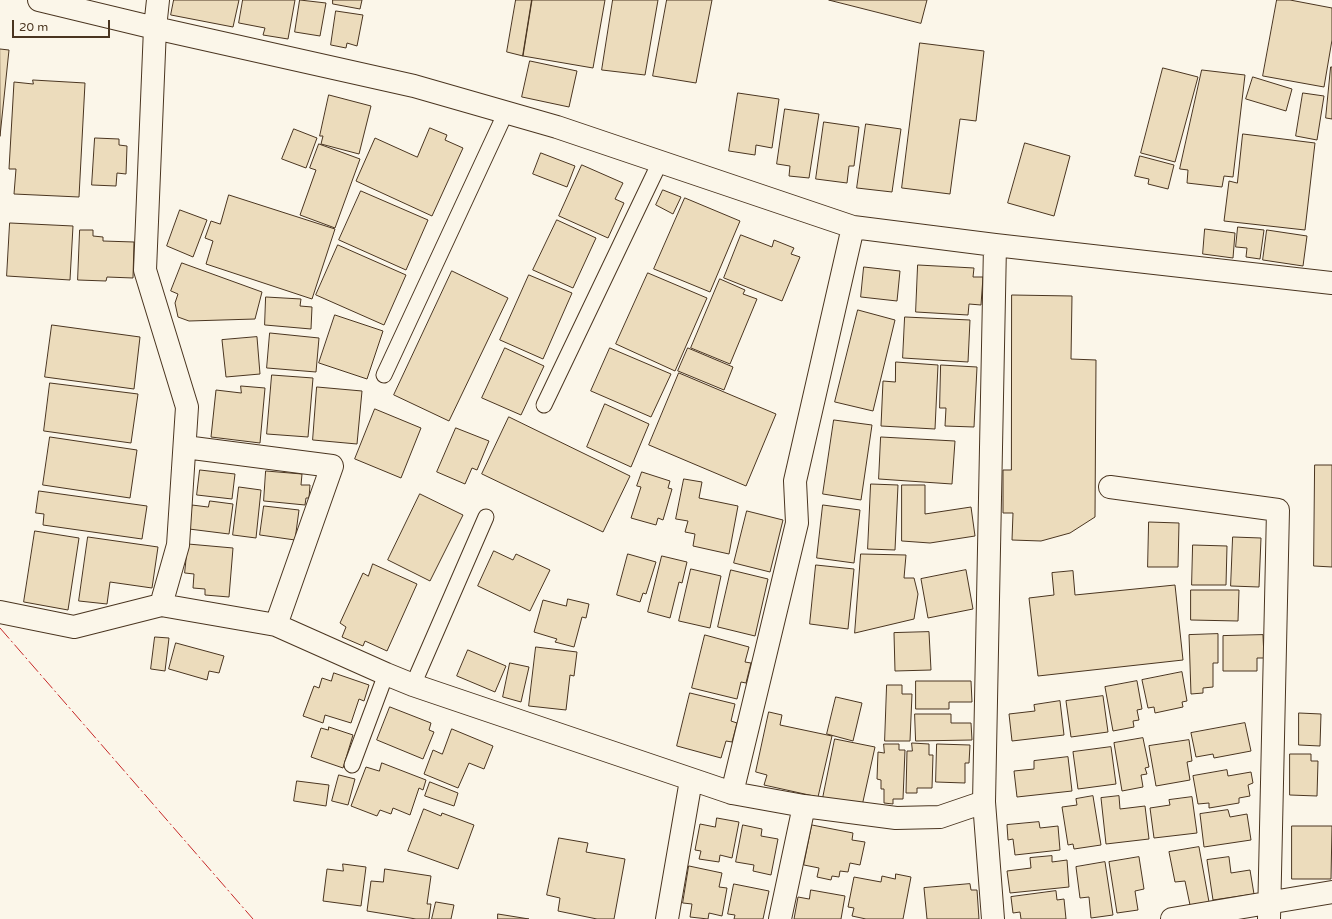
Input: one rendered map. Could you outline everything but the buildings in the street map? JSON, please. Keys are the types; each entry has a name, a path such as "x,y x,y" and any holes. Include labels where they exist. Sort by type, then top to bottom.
{"street":[{"path":"39,0 155,28 414,86 556,127 853,227 995,245 1332,283"},
{"path":"158,0 155,28 145,270 187,407 178,545 161,605"},
{"path":"732,793 797,523 795,481 853,227"},
{"path":"993,919 984,802 995,245"},
{"path":"185,447 332,466 276,625"},
{"path":"1110,486 1278,510 1269,911"},
{"path":"0,612 74,627 161,605 276,625 413,685 732,793 804,806 896,818 940,817 984,802"},
{"path":"667,919 691,780"},
{"path":"780,919 804,806"},
{"path":"1172,919 1269,911 1332,892"}],"lane":[{"path":"384,375 506,112"},
{"path":"544,405 660,162"},
{"path":"413,685 486,517"},
{"path":"352,765 386,674"}],"power":[{"path":"0,628 253,919"}]}
